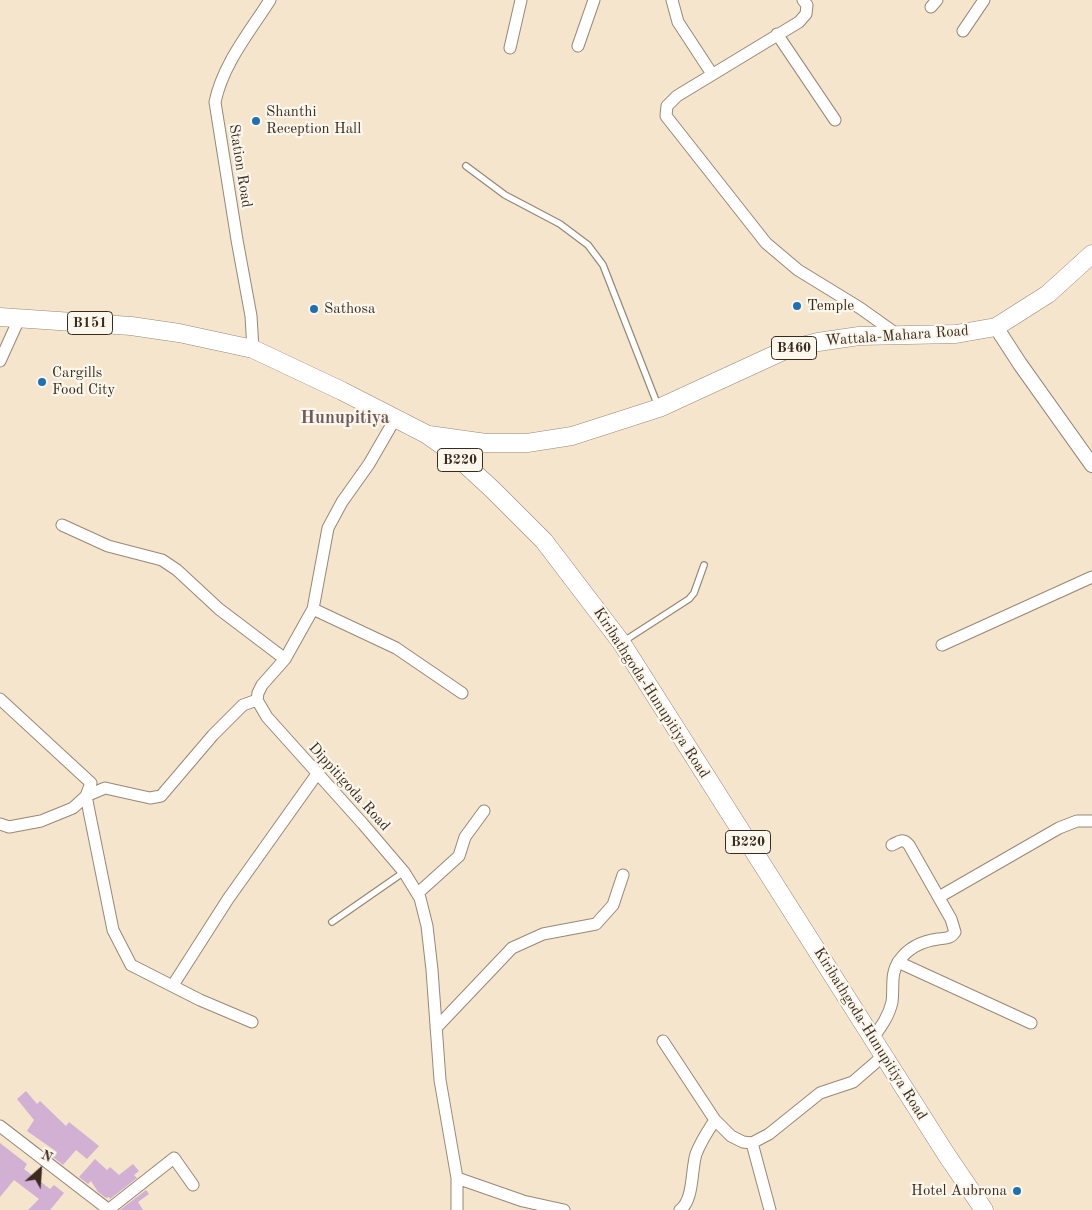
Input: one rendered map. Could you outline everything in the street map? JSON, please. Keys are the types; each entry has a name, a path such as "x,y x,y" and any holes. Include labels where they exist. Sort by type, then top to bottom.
{"main road":[{"name":"Wattala-Mahara Road","path":"426,434 486,443 527,443 572,436 659,408 783,351 818,342 859,336 956,334 996,327 1048,294 1092,254"},
{"name":"Kiribathgoda-Hunupitiya Road","path":"0,317 131,326 179,333 253,350 342,391 426,434 460,459 544,542 621,642 872,1039 984,1210"}],"street":[{"name":"Station Road","path":"253,350 251,316 236,240 214,102 218,85 228,64 270,0"},
{"path":"510,48 521,0"},
{"path":"578,46 594,0"},
{"path":"672,0 678,22 712,74"},
{"path":"803,0 807,5 806,14 798,22 677,96 667,106 666,116 766,244 798,270 901,336"},
{"path":"963,31 984,0"},
{"path":"777,34 835,120"},
{"path":"0,361 19,319"},
{"path":"996,327 1025,372 1092,465"},
{"path":"0,824 10,827 41,821 73,808 86,796 105,788 150,798 161,796 243,705 257,700 262,685 285,659 313,609 328,528 342,502 369,464 395,419"},
{"path":"62,525 108,546 162,560 177,570 219,609 285,659"},
{"path":"942,645 1092,577"},
{"path":"313,609 396,648 462,693"},
{"path":"0,699 91,783 86,796 113,930 131,965 155,978 174,985 200,1000 252,1022"},
{"name":"Dippitigoda Road","path":"257,700 267,717 404,872 420,898 427,926 440,1080 457,1178 457,1210"},
{"path":"174,985 228,898 317,774"},
{"path":"418,893 458,856 465,837 484,811"},
{"path":"938,897 1059,828 1077,821 1092,822"},
{"path":"872,1039 889,1012 892,1000 892,974 898,962 906,953 920,944 948,938 955,932 951,919 906,841 902,840 892,845"},
{"path":"436,1028 512,948 543,934 596,924 613,905 623,875"},
{"path":"898,962 1031,1023"},
{"path":"663,1042 715,1120 731,1136 743,1142 752,1143 769,1134 820,1093 853,1082 883,1056"},
{"path":"680,1210 687,1202 696,1155 704,1136 715,1120"},
{"path":"0,1126 108,1210 174,1158 194,1185"},
{"path":"752,1143 770,1210"},
{"path":"457,1178 523,1200 564,1210"}],"lane":[{"path":"466,166 505,195 560,224 588,245 603,265 659,408"},
{"path":"621,642 689,599 694,593 704,565"},
{"path":"332,922 404,872"}],"building":[{"path":"26,1091 37,1104 40,1101 66,1126 69,1122 99,1146 87,1159 76,1150 63,1165 53,1157 57,1152 27,1131 34,1120 17,1099"},
{"path":"0,1143 27,1164 24,1169 50,1189 54,1185 64,1193 50,1210 28,1210 39,1199 14,1180 0,1197"},
{"path":"95,1159 107,1170 110,1167 119,1175 133,1164 139,1171 134,1175 137,1178 110,1199 109,1197 106,1198 98,1192 91,1181 88,1184 79,1177"},
{"path":"146,1190 149,1194 138,1202 143,1210 120,1210"}],"place":[{"name":"Shanthi Reception Hall","path":"256,121"},
{"name":"Temple","path":"797,306"},
{"name":"Sathosa","path":"314,309"},
{"name":"Cargills Food City","path":"42,382"},
{"name":"Hotel Aubrona","path":"1017,1191"}],"district":[{"name":"Hunupitiya","path":"345,418"}]}
